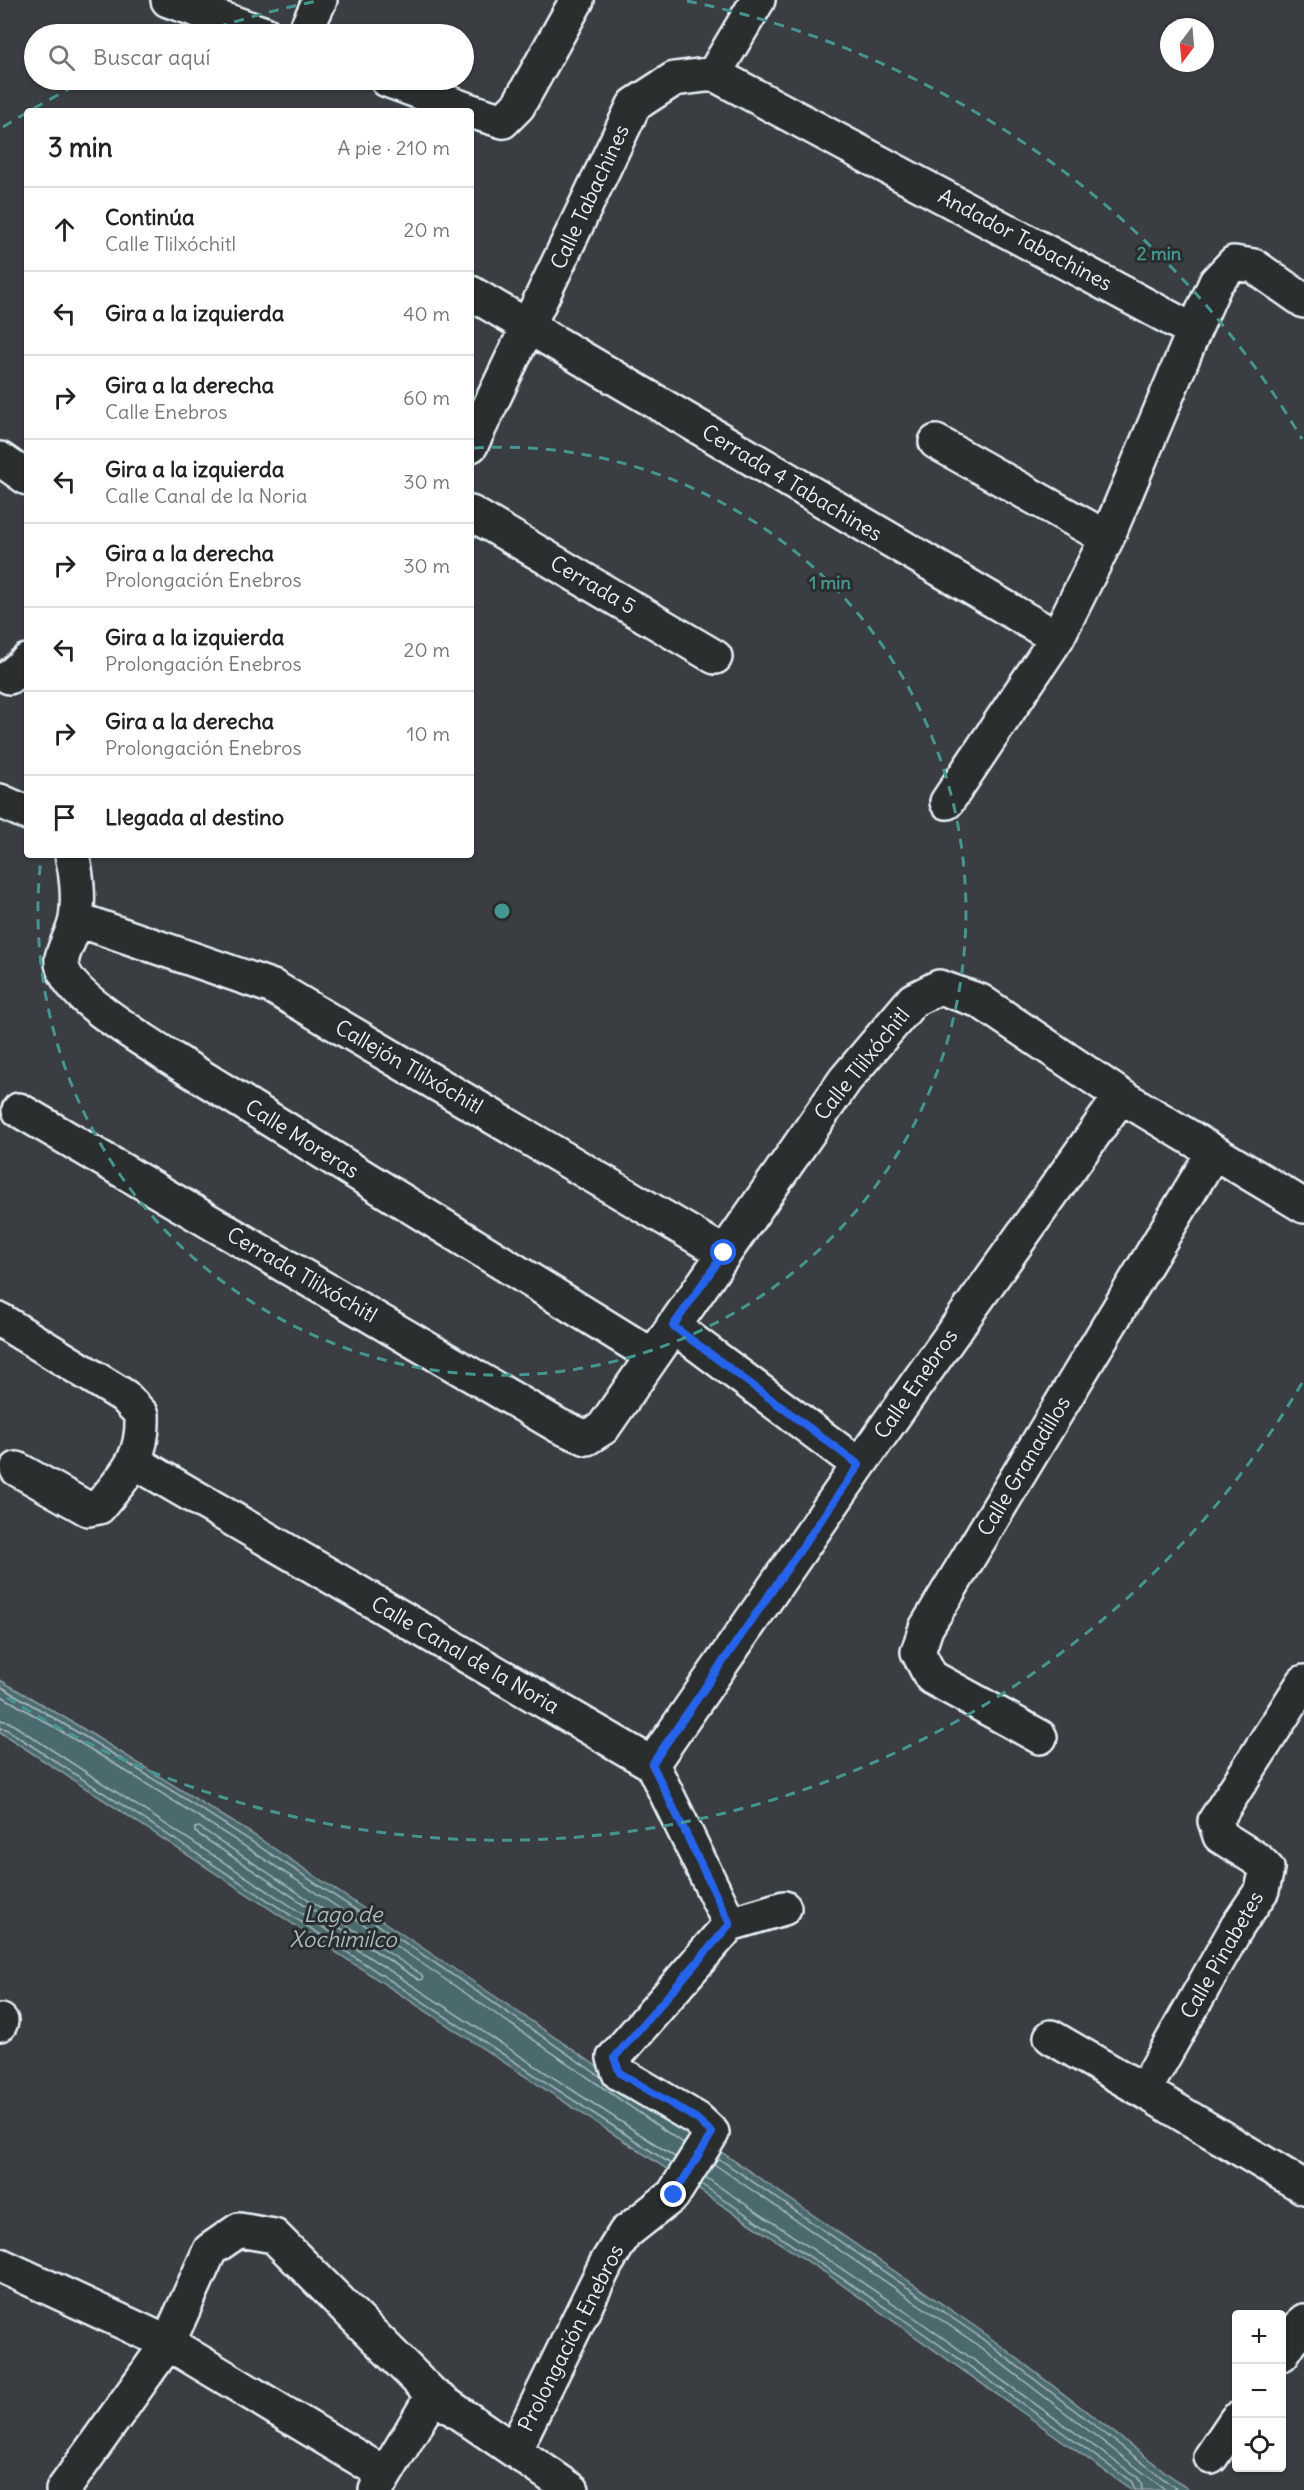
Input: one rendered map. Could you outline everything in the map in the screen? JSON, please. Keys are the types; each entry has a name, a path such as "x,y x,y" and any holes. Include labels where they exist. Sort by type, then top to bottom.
{"street":[{"path":"168,0 236,24"},
{"path":"309,24 320,0"},
{"path":"474,112 503,120 518,106 577,0"},
{"path":"714,74 758,0"},
{"name":"Calle Tabachines","path":"474,438 634,105 674,79 714,74"},
{"name":"Andador Tabachines","path":"714,74 1194,331"},
{"path":"414,90 463,108"},
{"path":"947,802 1057,638 1107,538 1216,282 1234,263 1254,266 1304,301"},
{"name":"Cerrada 4 Tabachines","path":"474,295 1057,638"},
{"path":"936,442 1107,538"},
{"path":"0,459 24,475"},
{"name":"Cerrada 5","path":"474,515 715,657"},
{"path":"0,801 24,812"},
{"name":"Calle Moreras","path":"73,858 76,872 76,919 62,960 69,982 89,1002 166,1055 653,1356"},
{"name":"Callejón Tlilxóchitl","path":"76,919 273,987 724,1253"},
{"name":"Calle Tlilxóchitl","path":"587,1438 603,1428 845,1080 913,1000 939,987 980,1000 1121,1096 1304,1206"},
{"name":"Calle Enebros","path":"652,1764 859,1465 1121,1096"},
{"name":"Cerrada Tlilxóchitl","path":"19,1110 559,1426 587,1438"},
{"name":"Calle Granadillos","path":"1040,1737 931,1677 918,1652 926,1628 1213,1153"},
{"path":"0,1320 124,1396 142,1415 143,1436 135,1462 99,1507 88,1509 16,1469"},
{"path":"673,1326 859,1465"},
{"name":"Calle Canal de la Noria","path":"135,1462 652,1764"},
{"name":"Calle Pinabetes","path":"1144,2091 1237,1927 1262,1890 1267,1869 1258,1860 1220,1836 1215,1821 1304,1682"},
{"path":"652,1764 730,1924 783,1908"},
{"name":"Prolongación Enebros","path":"515,2449 606,2264 625,2233 674,2195 712,2133 697,2119 620,2073 614,2058 730,1924"},
{"path":"1051,2037 1304,2187"},
{"path":"63,2490 168,2343 210,2250 239,2230 274,2236 433,2395 572,2490"},
{"path":"0,2265 168,2343 381,2482 433,2395"},
{"path":"1286,2347 1304,2321"},
{"path":"1211,2457 1232,2426"}],"water":[{"name":"Lago de Xochimilco","path":"0,1680 252,1834 499,1999 980,2330 1189,2490 1132,2490 824,2272 0,1732"}],"route":[{"path":"674,2195 712,2133 697,2119 620,2073 614,2058 730,1924 652,1764 859,1465 673,1326 724,1253"}]}
